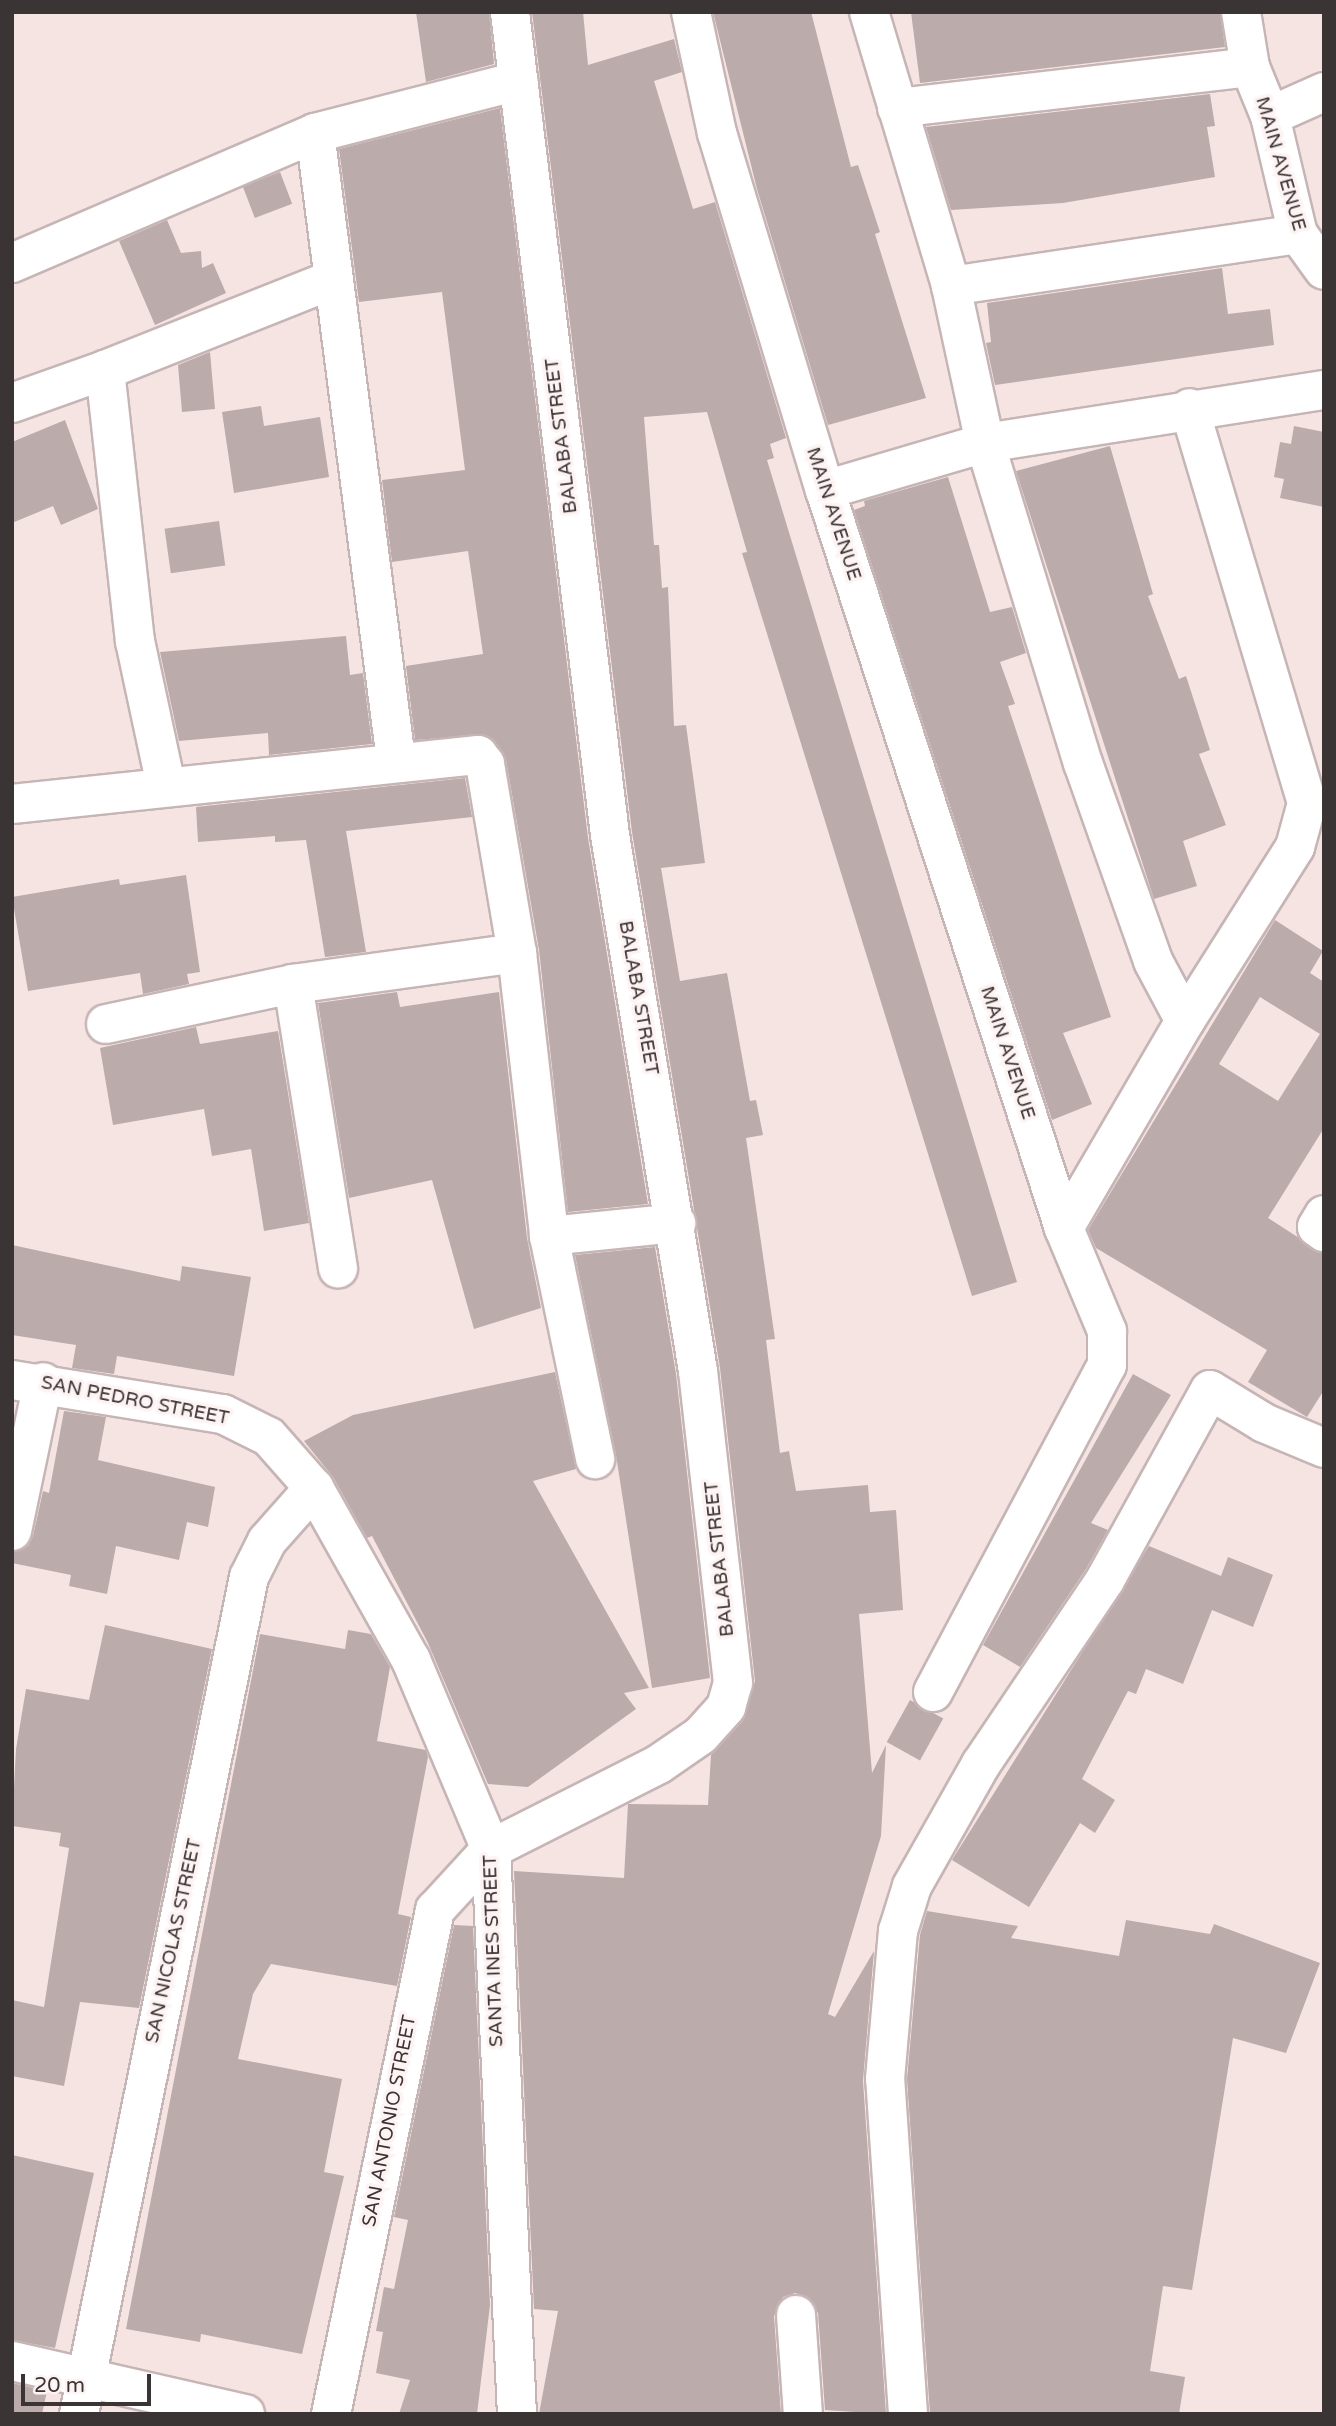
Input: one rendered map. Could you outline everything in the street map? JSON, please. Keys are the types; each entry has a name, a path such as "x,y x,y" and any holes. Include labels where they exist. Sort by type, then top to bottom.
{"street":[{"name":"BALABA STREET","path":"491,1850 659,1764 701,1735 726,1707 733,1683 676,1223 610,835 510,12"},
{"name":"MAIN AVENUE","path":"691,12 717,133 825,489 1064,1228 1107,1331 1107,1365 933,1692"},
{"path":"869,12 951,286 985,443 1083,762 1153,961 1185,1021"},
{"name":"MAIN AVENUE","path":"1241,12 1250,67 1270,116 1298,234 1324,270"},
{"path":"897,108 1250,67"},
{"path":"12,263 315,133 518,81"},
{"path":"1270,116 1324,92"},
{"path":"315,133 396,760"},
{"path":"951,286 1298,234"},
{"path":"12,403 105,370 334,279"},
{"path":"105,370 135,641 166,786"},
{"path":"825,489 985,443 1189,408 1324,390"},
{"path":"1064,1228 1185,1021 1295,848 1307,803 1189,408"},
{"path":"12,804 396,760 470,754 485,764 517,953 549,1236 595,1459"},
{"path":"106,1024 293,984 517,953"},
{"path":"293,984 338,1268"},
{"path":"549,1236 676,1223"},
{"path":"12,1531 28,1381"},
{"name":"SAN PEDRO STREET","path":"28,1381 223,1414 269,1437 314,1488"},
{"path":"908,2414 885,2080 898,1931 912,1886 981,1764 1105,1580 1210,1390 1264,1423 1324,1448"},
{"name":"SANTA INES STREET","path":"314,1488 411,1660 491,1850 517,2414"},
{"name":"SAN NICOLAS STREET","path":"79,2414 249,1577 267,1541 314,1488"},
{"name":"SAN ANTONIO STREET","path":"331,2414 435,1910 491,1850"},
{"path":"796,2315 803,2414"},
{"path":"12,2361 85,2375 245,2414"}],"building":[{"path":"416,12 489,12 494,64 426,82"},
{"path":"532,12 583,12 588,65 674,39 682,72 654,81 693,209 715,202 786,438 770,444 774,458 767,460 1017,1282 972,1296 742,553 747,552 707,412 644,417 654,545 659,545 662,588 668,587 674,726 686,725 705,863 661,868 680,981 727,973 750,1101 756,1100 763,1135 746,1138 775,1339 766,1340 780,1453 789,1451 796,1491 868,1485 870,1512 896,1510 903,1610 859,1614 872,1773 886,1745 881,1836 828,2014 835,2017 874,1951 863,2081 886,2414 825,2410 818,2313 806,2296 795,2293 783,2297 774,2316 781,2414 539,2414 558,2311 534,2309 514,1871 624,1878 628,1804 708,1805 711,1755 743,1721 755,1681 720,1368 632,832"},
{"path":"713,12 811,12 851,167 858,165 880,232 875,234 926,398 828,425 757,189"},
{"path":"911,12 1220,12 1225,47 920,83"},
{"path":"1210,94 1215,126 1207,127 1215,177 1063,203 951,210 926,127"},
{"path":"500,108 588,838 648,1204 568,1212 539,950 506,760 486,735 415,740 406,666 483,654 468,551 392,562 382,480 465,470 442,292 359,302 339,149"},
{"path":"280,172 292,204 255,218 243,186"},
{"path":"167,220 181,253 201,251 202,268 213,263 226,293 155,325 119,241"},
{"path":"1222,268 1228,314 1270,309 1274,345 995,385 986,343 991,342 987,303"},
{"path":"210,352 215,409 182,412 178,365"},
{"path":"261,406 264,426 320,417 329,477 234,493 222,412"},
{"path":"65,420 98,509 61,525 53,506 12,523 12,442"},
{"path":"1294,426 1324,432 1324,507 1280,498 1284,479 1274,477 1280,442 1291,444"},
{"path":"1110,446 1153,594 1148,596 1179,679 1186,676 1210,750 1199,754 1226,825 1183,841 1197,886 1154,899 1016,471"},
{"path":"948,477 990,612 1012,607 1026,653 1000,662 1015,704 1008,706 1111,1017 1063,1033 1092,1104 1052,1120 854,510 865,506 864,501"},
{"path":"219,521 225,566 171,573 165,529"},
{"path":"346,636 350,675 363,673 372,744 269,755 268,733 179,741 160,652"},
{"path":"465,778 472,817 346,831 366,952 325,957 306,840 275,842 275,836 198,842 196,807"},
{"path":"186,875 200,972 187,974 189,984 143,994 140,973 28,991 12,897 119,879 120,885"},
{"path":"1275,920 1323,951 1310,973 1324,982 1324,1128 1268,1218 1324,1254 1324,1390 1307,1417 1248,1382 1267,1350 1096,1248 1088,1230","holes":["1260,997 1320,1034 1278,1101 1219,1064"]},
{"path":"397,992 400,1007 499,992 527,1238 541,1308 474,1329 432,1180 349,1198 318,1003"},
{"path":"196,1027 200,1044 278,1031 309,1223 264,1231 251,1149 212,1156 204,1109 113,1125 100,1048"},
{"path":"12,1245 180,1281 182,1266 251,1277 234,1376 117,1356 114,1374 72,1368 76,1345 12,1335"},
{"path":"655,1247 676,1374 710,1678 652,1688 616,1455 575,1255"},
{"path":"555,1372 576,1469 533,1481 649,1688 624,1693 636,1709 528,1787 488,1784 428,1643 372,1536 367,1538 333,1477 304,1441 353,1415"},
{"path":"1133,1374 1171,1395 1091,1523 1108,1530 1086,1569 1020,1667 983,1645"},
{"path":"64,1411 106,1417 98,1460 215,1487 208,1527 187,1522 179,1560 116,1546 107,1594 69,1586 71,1575 12,1563 12,1552 28,1546 33,1536 43,1491 49,1493"},
{"path":"1149,1546 1221,1576 1228,1557 1273,1575 1253,1627 1212,1610 1183,1684 1146,1669 1136,1694 1128,1691 1082,1779 1115,1800 1095,1833 1080,1823 1029,1907 952,1860"},
{"path":"105,1625 212,1649 139,2008 80,2002 64,2086 12,2076 12,2000 44,2007 69,1848 59,1846 61,1833 12,1826 16,1749 26,1689 89,1700"},
{"path":"348,1630 371,1634 390,1667 377,1741 426,1750 428,1757 398,1914 411,1917 397,1986 271,1964 253,1994 238,2059 342,2079 324,2172 344,2176 302,2354 201,2334 200,2342 126,2329 260,1634 345,1649"},
{"path":"910,1700 943,1718 920,1760 887,1742"},
{"path":"927,1911 1018,1926 1011,1938 1119,1956 1126,1920 1210,1934 1214,1924 1320,1963 1286,2053 1233,2038 1192,2290 1163,2286 1150,2371 1185,2377 1179,2414 930,2414 907,2079 920,1935"},
{"path":"454,1925 473,1926 490,2305 477,2414 399,2414 410,2380 376,2373 383,2332 376,2331 384,2287 394,2289 408,2220 394,2217"},
{"path":"12,2155 94,2173 55,2348 12,2340"},
{"path":"12,2383 47,2391 42,2414 12,2414"}]}
